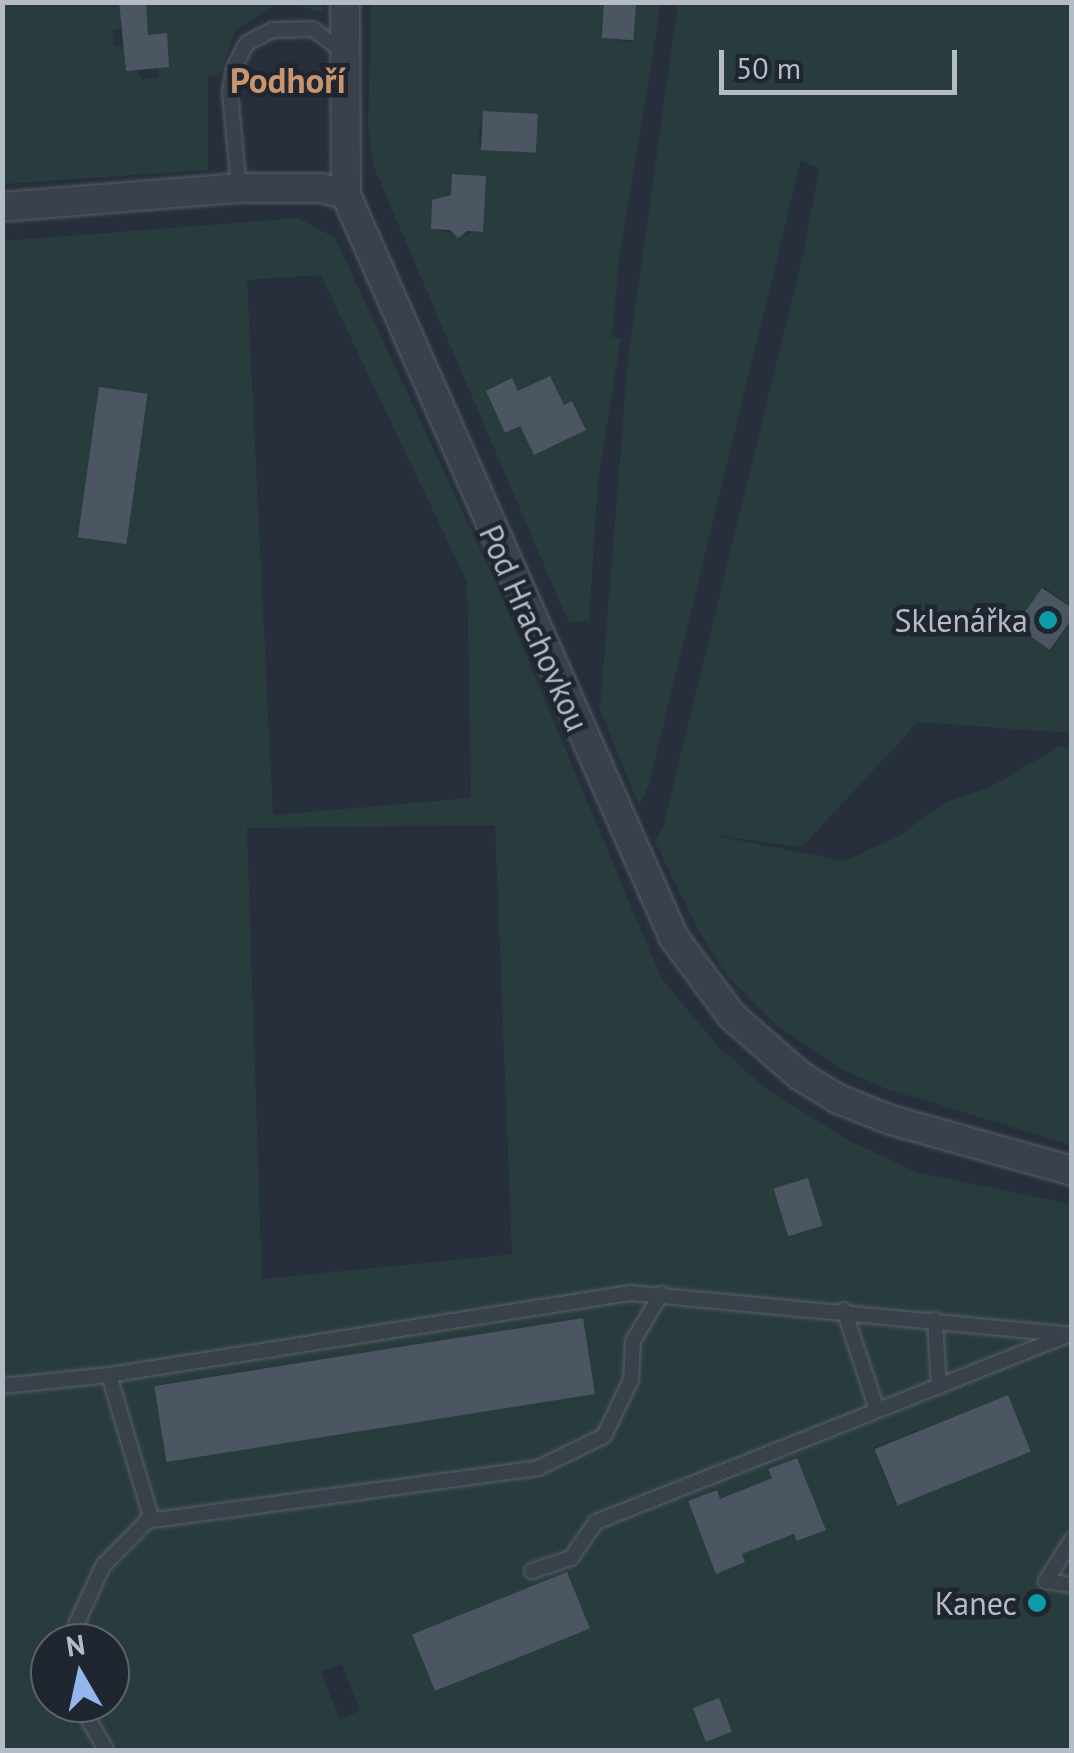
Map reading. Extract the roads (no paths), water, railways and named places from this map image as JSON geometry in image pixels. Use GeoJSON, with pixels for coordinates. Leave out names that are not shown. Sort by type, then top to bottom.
{"type":"FeatureCollection","features":[{"type":"Feature","properties":{"kind":"street"},"geometry":{"type":"LineString","coordinates":[[2,207],[239,188],[322,188],[346,195],[345,2]]}},
{"type":"Feature","properties":{"kind":"street","name":"Pod Hrachovkou"},"geometry":{"type":"LineString","coordinates":[[346,195],[634,854],[674,938],[699,976],[764,1046],[798,1075],[838,1099],[891,1120],[1072,1171]]}},
{"type":"Feature","properties":{"kind":"lane"},"geometry":{"type":"LineString","coordinates":[[239,188],[230,92],[234,68],[247,43],[273,30],[313,30],[344,52]]}},
{"type":"Feature","properties":{"kind":"lane"},"geometry":{"type":"LineString","coordinates":[[147,1521],[538,1468],[604,1436],[631,1380],[633,1341],[660,1294]]}},
{"type":"Feature","properties":{"kind":"lane"},"geometry":{"type":"LineString","coordinates":[[2,1386],[109,1374],[598,1295],[660,1294],[1070,1335]]}},
{"type":"Feature","properties":{"kind":"lane"},"geometry":{"type":"LineString","coordinates":[[844,1310],[877,1410]]}},
{"type":"Feature","properties":{"kind":"lane"},"geometry":{"type":"LineString","coordinates":[[935,1320],[939,1386]]}},
{"type":"Feature","properties":{"kind":"lane"},"geometry":{"type":"LineString","coordinates":[[532,1572],[571,1558],[596,1522],[1070,1335]]}},
{"type":"Feature","properties":{"kind":"lane"},"geometry":{"type":"LineString","coordinates":[[77,1623],[103,1566],[151,1517],[109,1374]]}},
{"type":"Feature","properties":{"kind":"lane"},"geometry":{"type":"LineString","coordinates":[[1072,1540],[1046,1581],[1072,1585]]}},
{"type":"Feature","properties":{"kind":"lane"},"geometry":{"type":"LineString","coordinates":[[90,1723],[106,1750]]}},
{"type":"Feature","properties":{"kind":"place","name":"Sklenářka"},"geometry":{"type":"Point","coordinates":[1048,620]}},
{"type":"Feature","properties":{"kind":"place","name":"Kanec"},"geometry":{"type":"Point","coordinates":[1037,1603]}},
{"type":"Feature","properties":{"kind":"district","name":"Podhoří"},"geometry":{"type":"Point","coordinates":[288,80]}}]}
